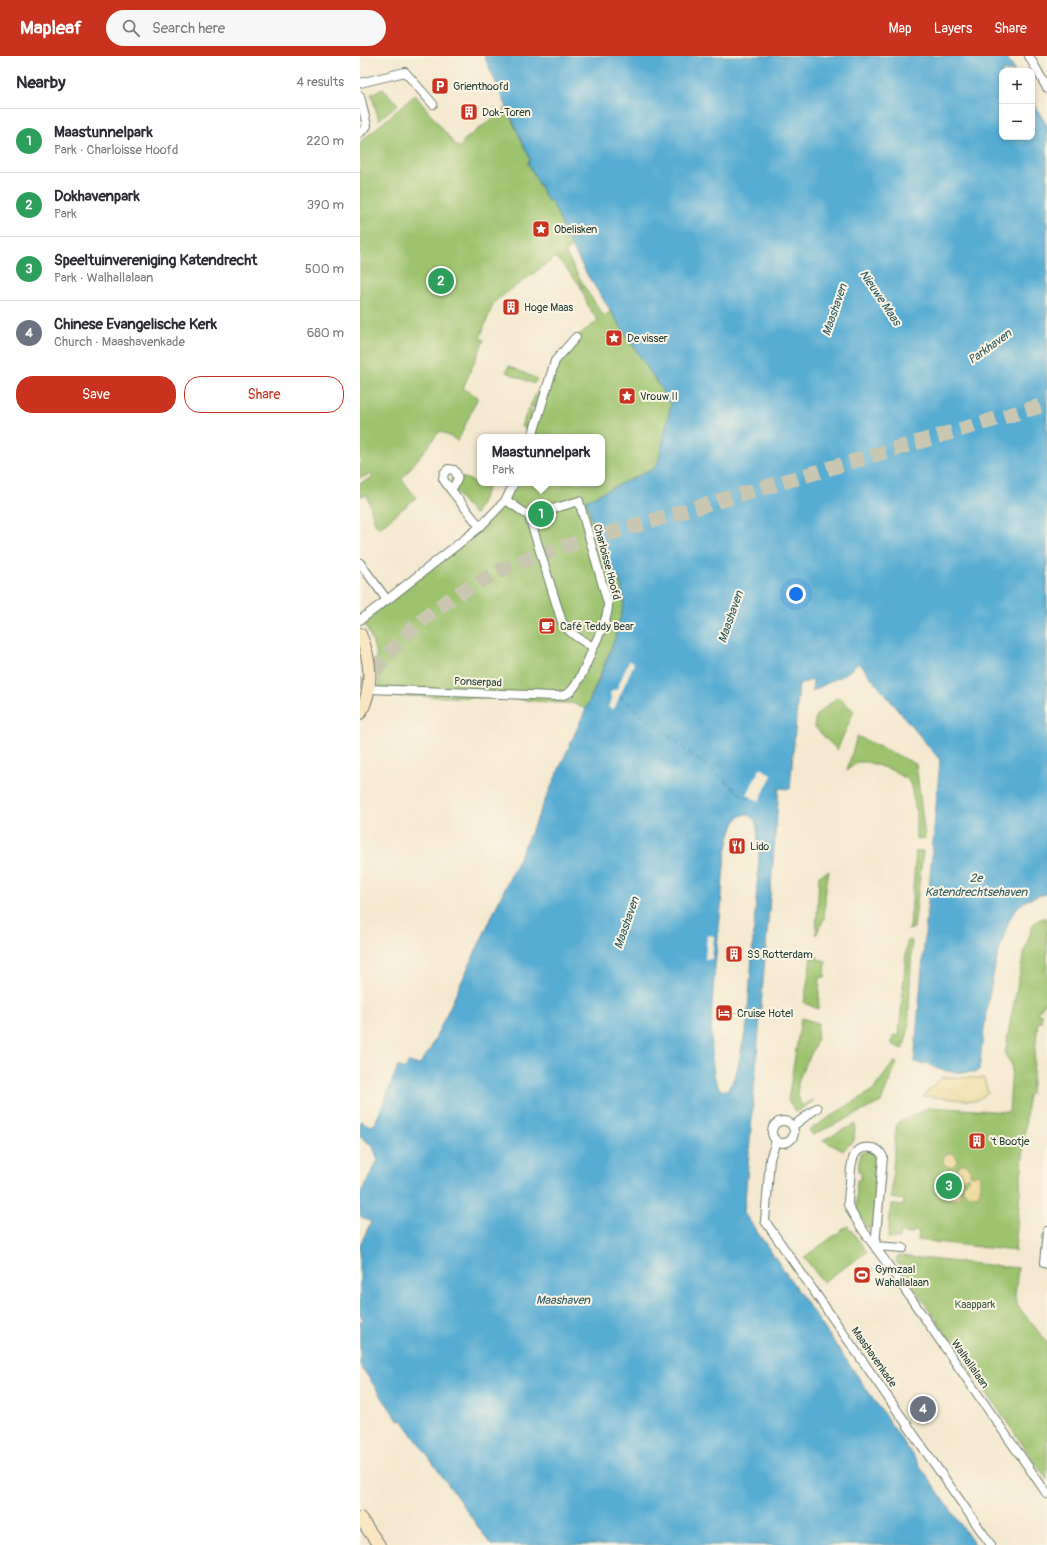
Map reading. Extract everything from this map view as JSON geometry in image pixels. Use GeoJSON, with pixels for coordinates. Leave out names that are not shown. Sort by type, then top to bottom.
{"type":"FeatureCollection","features":[{"type":"Feature","properties":{"kind":"main road"},"geometry":{"type":"LineString","coordinates":[[360,634],[367,658],[369,675],[365,704],[360,713]]}},
{"type":"Feature","properties":{"kind":"main road"},"geometry":{"type":"LineString","coordinates":[[360,1518],[379,1545]]}},
{"type":"Feature","properties":{"kind":"main road"},"geometry":{"type":"LineString","coordinates":[[360,1530],[371,1545]]}},
{"type":"Feature","properties":{"kind":"street"},"geometry":{"type":"LineString","coordinates":[[1029,56],[1047,88]]}},
{"type":"Feature","properties":{"kind":"street"},"geometry":{"type":"LineString","coordinates":[[360,83],[405,72],[433,104]]}},
{"type":"Feature","properties":{"kind":"street"},"geometry":{"type":"LineString","coordinates":[[360,96],[367,126],[360,133]]}},
{"type":"Feature","properties":{"kind":"street"},"geometry":{"type":"LineString","coordinates":[[533,434],[555,361],[576,337]]}},
{"type":"Feature","properties":{"kind":"street"},"geometry":{"type":"LineString","coordinates":[[360,620],[480,527],[506,500],[513,486]]}},
{"type":"Feature","properties":{"kind":"street"},"geometry":{"type":"LineString","coordinates":[[451,490],[480,527]]}},
{"type":"Feature","properties":{"kind":"street"},"geometry":{"type":"LineString","coordinates":[[506,500],[529,516],[562,622],[566,629],[593,647]]}},
{"type":"Feature","properties":{"kind":"street","name":"Charloisse Hoofd"},"geometry":{"type":"LineString","coordinates":[[529,516],[579,501],[608,604],[604,626],[593,647]]}},
{"type":"Feature","properties":{"kind":"street"},"geometry":{"type":"LineString","coordinates":[[360,563],[387,600]]}},
{"type":"Feature","properties":{"kind":"street","name":"Ponserpad"},"geometry":{"type":"LineString","coordinates":[[368,689],[556,696],[564,695],[572,691],[583,681],[593,647]]}},
{"type":"Feature","properties":{"kind":"street"},"geometry":{"type":"LineString","coordinates":[[793,1126],[818,1108]]}},
{"type":"Feature","properties":{"kind":"street"},"geometry":{"type":"LineString","coordinates":[[779,1121],[787,1121],[793,1126],[794,1133],[791,1140],[784,1143],[776,1141],[772,1132],[776,1123],[779,1121]]}},
{"type":"Feature","properties":{"kind":"street","name":"Maashavenkade"},"geometry":{"type":"LineString","coordinates":[[776,1141],[770,1159],[766,1221],[991,1545]]}},
{"type":"Feature","properties":{"kind":"street","name":"Walhallalaan"},"geometry":{"type":"LineString","coordinates":[[874,1246],[882,1157],[879,1151],[874,1148],[867,1148],[858,1151],[852,1159],[848,1203],[851,1211],[874,1246],[1047,1494]]}},
{"type":"Feature","properties":{"kind":"street"},"geometry":{"type":"LineString","coordinates":[[1046,1264],[1047,1231]]}},
{"type":"Feature","properties":{"kind":"street"},"geometry":{"type":"LineString","coordinates":[[874,1246],[903,1248]]}},
{"type":"Feature","properties":{"kind":"green space"},"geometry":{"type":"Polygon","coordinates":[[[383,89],[398,104],[379,120],[371,94],[383,89]]]}},
{"type":"Feature","properties":{"kind":"green space"},"geometry":{"type":"Polygon","coordinates":[[[415,95],[458,148],[463,144],[463,141],[506,108],[530,159],[528,163],[548,201],[551,200],[572,247],[565,252],[587,291],[604,316],[611,311],[671,404],[658,463],[653,469],[586,500],[614,573],[619,577],[624,604],[614,641],[586,709],[572,703],[506,698],[397,696],[379,689],[375,652],[370,635],[362,618],[480,527],[512,486],[605,486],[605,434],[533,434],[551,373],[576,337],[598,321],[588,306],[580,285],[556,257],[494,302],[480,338],[484,340],[463,388],[478,397],[458,441],[440,431],[402,479],[416,498],[379,528],[375,523],[367,495],[360,496],[360,483],[373,477],[371,474],[360,478],[360,142],[415,95]]]}},
{"type":"Feature","properties":{"kind":"green space"},"geometry":{"type":"Polygon","coordinates":[[[509,366],[537,379],[534,384],[506,372],[509,366]]]}},
{"type":"Feature","properties":{"kind":"green space"},"geometry":{"type":"Polygon","coordinates":[[[539,388],[542,390],[535,409],[530,406],[539,388]]]}},
{"type":"Feature","properties":{"kind":"green space"},"geometry":{"type":"Polygon","coordinates":[[[529,408],[533,411],[527,429],[521,426],[529,408]]]}},
{"type":"Feature","properties":{"kind":"green space"},"geometry":{"type":"Polygon","coordinates":[[[461,477],[477,482],[477,486],[488,486],[475,515],[455,492],[455,487],[461,477]]]}},
{"type":"Feature","properties":{"kind":"green space"},"geometry":{"type":"Polygon","coordinates":[[[838,697],[854,711],[837,750],[814,726],[816,715],[838,697]]]}},
{"type":"Feature","properties":{"kind":"green space"},"geometry":{"type":"Polygon","coordinates":[[[857,736],[916,764],[925,838],[916,840],[916,811],[911,786],[908,780],[894,771],[867,762],[858,762],[847,770],[857,736]]]}},
{"type":"Feature","properties":{"kind":"green space"},"geometry":{"type":"Polygon","coordinates":[[[916,851],[923,851],[914,928],[908,930],[910,927],[916,851]]]}},
{"type":"Feature","properties":{"kind":"green space"},"geometry":{"type":"Polygon","coordinates":[[[829,871],[826,887],[824,919],[816,935],[819,876],[829,871]]]}},
{"type":"Feature","properties":{"kind":"green space"},"geometry":{"type":"Polygon","coordinates":[[[1042,918],[1047,918],[1047,1000],[1036,1015],[1042,1014],[1041,1022],[1038,1022],[1031,1094],[1028,1095],[1015,1251],[918,1240],[919,1232],[913,1231],[912,1234],[900,1233],[899,1239],[888,1238],[891,1204],[903,1206],[904,1200],[891,1198],[896,1124],[929,1107],[1009,1112],[1012,1065],[1005,1055],[1010,1022],[1024,953],[1033,924],[1042,918]]]}},
{"type":"Feature","properties":{"kind":"green space"},"geometry":{"type":"Polygon","coordinates":[[[907,941],[912,941],[908,1032],[903,1049],[892,1044],[893,1035],[899,1036],[907,941]]]}},
{"type":"Feature","properties":{"kind":"green space"},"geometry":{"type":"Polygon","coordinates":[[[817,956],[818,959],[826,961],[825,977],[820,978],[818,1009],[804,1003],[811,957],[817,956]]]}},
{"type":"Feature","properties":{"kind":"green space"},"geometry":{"type":"Polygon","coordinates":[[[801,1018],[818,1023],[816,1042],[799,1080],[798,1088],[802,1106],[812,1100],[813,1101],[796,1112],[788,1100],[801,1018]]]}},
{"type":"Feature","properties":{"kind":"green space"},"geometry":{"type":"Polygon","coordinates":[[[894,1062],[897,1063],[881,1102],[813,1135],[809,1130],[872,1091],[894,1062]]]}},
{"type":"Feature","properties":{"kind":"green space"},"geometry":{"type":"Polygon","coordinates":[[[855,1124],[854,1141],[843,1151],[823,1140],[855,1124]]]}},
{"type":"Feature","properties":{"kind":"green space"},"geometry":{"type":"Polygon","coordinates":[[[869,1151],[875,1153],[879,1161],[873,1227],[871,1229],[868,1228],[856,1209],[857,1180],[861,1180],[861,1172],[858,1171],[860,1153],[869,1151]]]}},
{"type":"Feature","properties":{"kind":"green space"},"geometry":{"type":"Polygon","coordinates":[[[848,1226],[867,1252],[823,1282],[804,1257],[848,1226]]]}},
{"type":"Feature","properties":{"kind":"green space","name":"Kaappark"},"geometry":{"type":"Polygon","coordinates":[[[900,1256],[1018,1268],[1015,1297],[1016,1304],[1047,1342],[1047,1480],[897,1263],[896,1258],[900,1256]]]}},
{"type":"Feature","properties":{"kind":"sand"},"geometry":{"type":"Polygon","coordinates":[[[942,1077],[984,1078],[988,1093],[975,1101],[923,1096],[942,1077]]]}},
{"type":"Feature","properties":{"kind":"sand"},"geometry":{"type":"Polygon","coordinates":[[[950,1153],[955,1155],[957,1160],[955,1165],[950,1167],[945,1165],[943,1160],[945,1155],[950,1153]]]}},
{"type":"Feature","properties":{"kind":"sand"},"geometry":{"type":"Polygon","coordinates":[[[961,1164],[965,1164],[970,1167],[970,1175],[973,1176],[977,1174],[980,1176],[980,1192],[977,1196],[969,1195],[963,1191],[963,1186],[970,1179],[968,1177],[962,1179],[958,1174],[957,1169],[961,1164]]]}},
{"type":"Feature","properties":{"kind":"sand"},"geometry":{"type":"Polygon","coordinates":[[[954,1186],[959,1188],[961,1193],[959,1198],[954,1200],[949,1198],[947,1193],[949,1188],[954,1186]]]}},
{"type":"Feature","properties":{"kind":"water"},"geometry":{"type":"Polygon","coordinates":[[[484,56],[1006,56],[1013,68],[999,68],[999,140],[1035,140],[1035,106],[1047,126],[1047,894],[1031,898],[1020,905],[1012,915],[1008,924],[997,957],[990,989],[979,1071],[950,1072],[933,1067],[928,1063],[922,1064],[914,1062],[940,760],[859,663],[845,674],[812,691],[813,680],[799,684],[790,789],[779,788],[744,1213],[975,1545],[491,1545],[403,1421],[397,1419],[360,1365],[360,1322],[363,1319],[360,1314],[360,1245],[371,1222],[360,1216],[360,1194],[378,1160],[373,1146],[360,1137],[360,1121],[371,1126],[375,1124],[398,1066],[405,1069],[409,1062],[419,1065],[430,1050],[535,823],[598,682],[614,641],[624,604],[624,598],[619,577],[606,569],[586,500],[653,469],[658,463],[671,404],[588,276],[572,247],[551,200],[548,202],[528,163],[530,159],[484,56]],[[747,814],[740,816],[734,824],[727,847],[724,867],[713,987],[711,1027],[714,1074],[717,1084],[723,1091],[728,1089],[732,1083],[737,1070],[747,1024],[759,859],[757,827],[755,820],[747,814]]]}},
{"type":"Feature","properties":{"kind":"pier"},"geometry":{"type":"Polygon","coordinates":[[[629,661],[634,663],[615,707],[612,709],[608,707],[612,699],[610,694],[612,691],[617,689],[629,661]]]}},
{"type":"Feature","properties":{"kind":"pier"},"geometry":{"type":"Polygon","coordinates":[[[760,768],[772,775],[759,801],[747,795],[760,768]]]}},
{"type":"Feature","properties":{"kind":"pier"},"geometry":{"type":"Polygon","coordinates":[[[707,935],[714,936],[712,959],[705,959],[707,935]]]}},
{"type":"Feature","properties":{"kind":"ferry route"},"geometry":{"type":"LineString","coordinates":[[619,696],[744,797],[751,797]]}},
{"type":"Feature","properties":{"kind":"tunnel"},"geometry":{"type":"LineString","coordinates":[[360,690],[379,664],[401,640],[448,600],[475,584],[532,557],[1047,404]]}},
{"type":"Feature","properties":{"kind":"place","name":"Grienthoofd"},"geometry":{"type":"Point","coordinates":[440,86]}},
{"type":"Feature","properties":{"kind":"place","name":"Dok-Toren"},"geometry":{"type":"Point","coordinates":[469,112]}},
{"type":"Feature","properties":{"kind":"place","name":"Obelisken"},"geometry":{"type":"Point","coordinates":[541,229]}},
{"type":"Feature","properties":{"kind":"place","name":"Dokhavenpark"},"geometry":{"type":"Point","coordinates":[441,281]}},
{"type":"Feature","properties":{"kind":"place","name":"Hoge Maas"},"geometry":{"type":"Point","coordinates":[511,307]}},
{"type":"Feature","properties":{"kind":"place","name":"De visser"},"geometry":{"type":"Point","coordinates":[614,338]}},
{"type":"Feature","properties":{"kind":"place","name":"Vrouw II"},"geometry":{"type":"Point","coordinates":[627,396]}},
{"type":"Feature","properties":{"kind":"place","name":"Maastunnelpark"},"geometry":{"type":"Point","coordinates":[541,514]}},
{"type":"Feature","properties":{"kind":"place","name":"Café Teddy Bear"},"geometry":{"type":"Point","coordinates":[547,626]}},
{"type":"Feature","properties":{"kind":"place","name":"Lido"},"geometry":{"type":"Point","coordinates":[737,846]}},
{"type":"Feature","properties":{"kind":"place","name":"SS Rotterdam"},"geometry":{"type":"Point","coordinates":[734,954]}},
{"type":"Feature","properties":{"kind":"place","name":"Cruise Hotel"},"geometry":{"type":"Point","coordinates":[724,1013]}},
{"type":"Feature","properties":{"kind":"place","name":"'t Bootje"},"geometry":{"type":"Point","coordinates":[977,1141]}},
{"type":"Feature","properties":{"kind":"place","name":"Speeltuinvereniging Katendrecht"},"geometry":{"type":"Point","coordinates":[949,1186]}},
{"type":"Feature","properties":{"kind":"place","name":"Gymzaal Wahallalaan"},"geometry":{"type":"Point","coordinates":[862,1275]}},
{"type":"Feature","properties":{"kind":"place","name":"Chinese Evangelische Kerk"},"geometry":{"type":"Point","coordinates":[923,1409]}},
{"type":"Feature","properties":{"kind":"water label","name":"Nieuwe Maas"},"geometry":{"type":"Point","coordinates":[880,298]}},
{"type":"Feature","properties":{"kind":"water label","name":"Maashaven"},"geometry":{"type":"Point","coordinates":[835,310]}},
{"type":"Feature","properties":{"kind":"water label","name":"Parkhaven"},"geometry":{"type":"Point","coordinates":[990,347]}},
{"type":"Feature","properties":{"kind":"water label","name":"Maashaven"},"geometry":{"type":"Point","coordinates":[731,617]}},
{"type":"Feature","properties":{"kind":"water label","name":"2e Katendrechtsehaven"},"geometry":{"type":"Point","coordinates":[976,885]}},
{"type":"Feature","properties":{"kind":"water label","name":"Maashaven"},"geometry":{"type":"Point","coordinates":[627,923]}},
{"type":"Feature","properties":{"kind":"water label","name":"Maashaven"},"geometry":{"type":"Point","coordinates":[563,1300]}}]}
